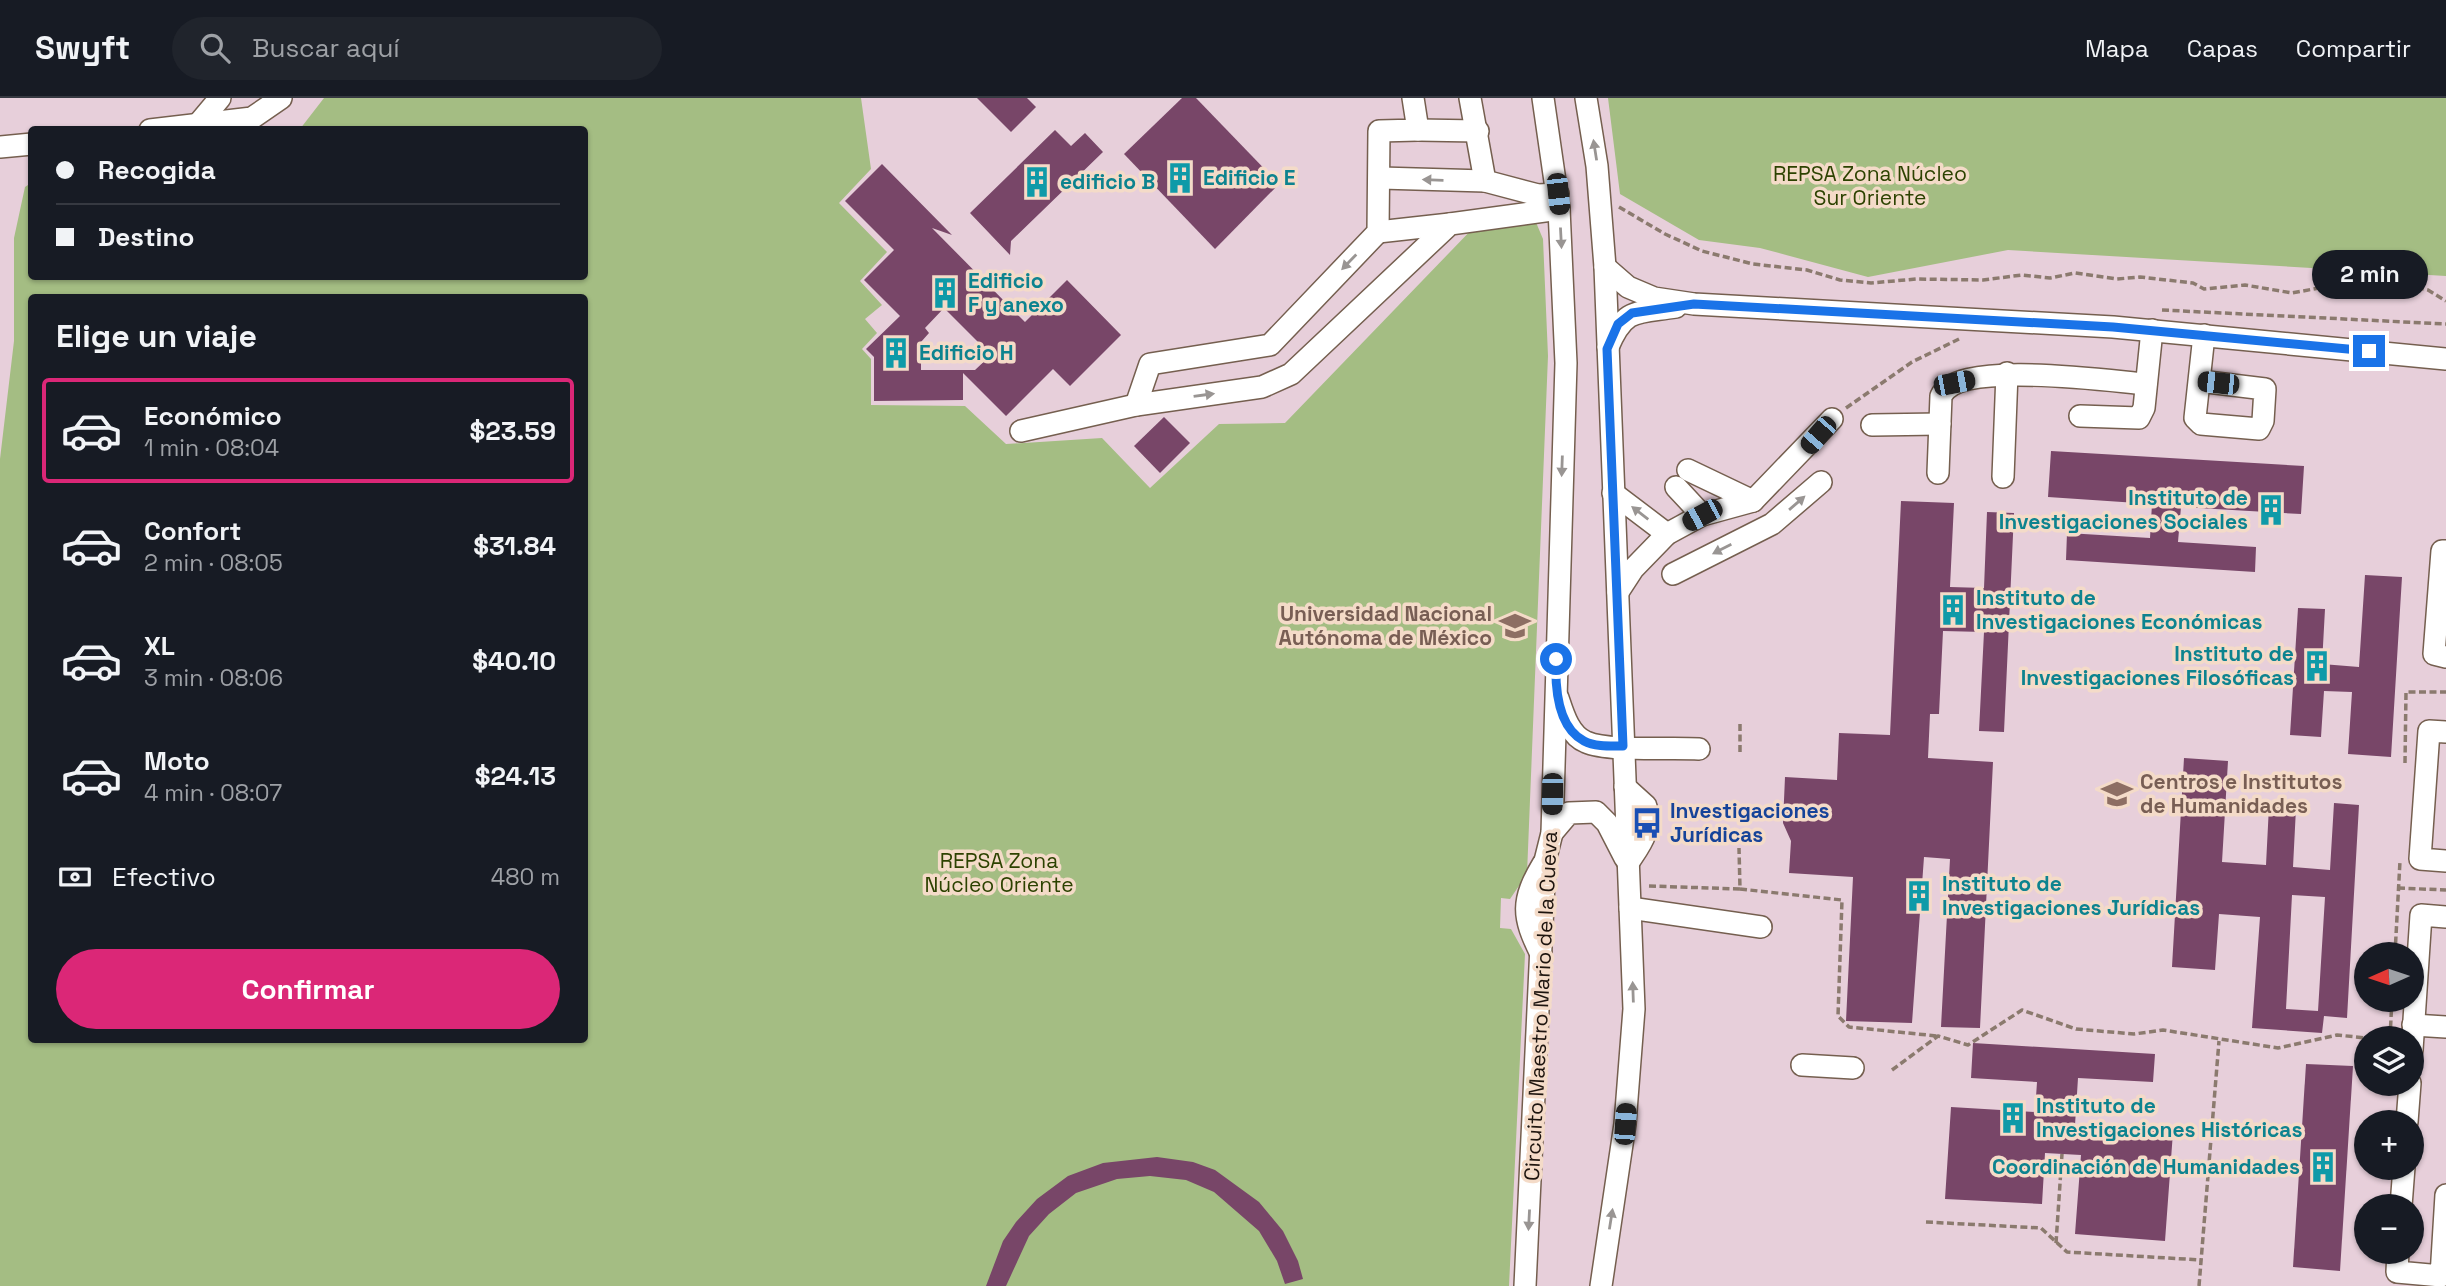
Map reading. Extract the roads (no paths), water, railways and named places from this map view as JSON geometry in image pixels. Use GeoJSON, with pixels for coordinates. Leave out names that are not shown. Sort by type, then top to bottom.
{"type":"FeatureCollection","features":[{"type":"Feature","properties":{"kind":"street"},"geometry":{"type":"LineString","coordinates":[[199,123],[220,98]]}},
{"type":"Feature","properties":{"kind":"street"},"geometry":{"type":"LineString","coordinates":[[178,126],[252,118],[281,98]]}},
{"type":"Feature","properties":{"kind":"street"},"geometry":{"type":"LineString","coordinates":[[1413,98],[1418,131]]}},
{"type":"Feature","properties":{"kind":"street"},"geometry":{"type":"LineString","coordinates":[[1469,98],[1478,131],[1485,181]]}},
{"type":"Feature","properties":{"kind":"street","name":"Circuito Maestro Mario de la Cueva"},"geometry":{"type":"LineString","coordinates":[[1525,1286],[1545,861],[1552,833],[1566,363],[1558,201],[1543,98]]}},
{"type":"Feature","properties":{"kind":"street"},"geometry":{"type":"LineString","coordinates":[[1586,98],[1600,194],[1605,267],[1634,1009],[1625,1124],[1601,1286]]}},
{"type":"Feature","properties":{"kind":"street"},"geometry":{"type":"LineString","coordinates":[[1378,232],[1381,178],[1379,131],[1478,131]]}},
{"type":"Feature","properties":{"kind":"street"},"geometry":{"type":"LineString","coordinates":[[1,150],[28,145]]}},
{"type":"Feature","properties":{"kind":"street"},"geometry":{"type":"LineString","coordinates":[[1381,178],[1485,181],[1558,201]]}},
{"type":"Feature","properties":{"kind":"street"},"geometry":{"type":"LineString","coordinates":[[1136,405],[1150,364],[1270,345],[1378,232],[1450,224],[1558,201]]}},
{"type":"Feature","properties":{"kind":"street"},"geometry":{"type":"LineString","coordinates":[[1021,431],[1136,405],[1262,387],[1291,374],[1450,224]]}},
{"type":"Feature","properties":{"kind":"street"},"geometry":{"type":"LineString","coordinates":[[1605,267],[1628,287],[1654,298],[1694,304],[2152,330],[2446,359]]}},
{"type":"Feature","properties":{"kind":"street"},"geometry":{"type":"LineString","coordinates":[[1607,349],[1618,324],[1632,313],[1694,304]]}},
{"type":"Feature","properties":{"kind":"street"},"geometry":{"type":"LineString","coordinates":[[2080,416],[2139,418],[2144,408],[2152,330]]}},
{"type":"Feature","properties":{"kind":"street"},"geometry":{"type":"LineString","coordinates":[[2199,381],[2204,335]]}},
{"type":"Feature","properties":{"kind":"street"},"geometry":{"type":"LineString","coordinates":[[1270,345],[1291,374]]}},
{"type":"Feature","properties":{"kind":"street"},"geometry":{"type":"LineString","coordinates":[[1938,473],[1941,396],[1945,387],[2007,373],[2146,384]]}},
{"type":"Feature","properties":{"kind":"street"},"geometry":{"type":"LineString","coordinates":[[2003,477],[2007,373]]}},
{"type":"Feature","properties":{"kind":"street"},"geometry":{"type":"LineString","coordinates":[[1618,593],[1633,569],[1667,534],[1702,515],[1753,501],[1804,452],[1832,419]]}},
{"type":"Feature","properties":{"kind":"street"},"geometry":{"type":"LineString","coordinates":[[1872,425],[1940,424]]}},
{"type":"Feature","properties":{"kind":"street"},"geometry":{"type":"LineString","coordinates":[[1673,574],[1772,524],[1821,474],[1804,452]]}},
{"type":"Feature","properties":{"kind":"street"},"geometry":{"type":"LineString","coordinates":[[1702,515],[1682,478],[1753,501]]}},
{"type":"Feature","properties":{"kind":"street"},"geometry":{"type":"LineString","coordinates":[[1613,493],[1667,534]]}},
{"type":"Feature","properties":{"kind":"street"},"geometry":{"type":"LineString","coordinates":[[2446,551],[2442,551],[2434,654],[2446,657]]}},
{"type":"Feature","properties":{"kind":"street"},"geometry":{"type":"LineString","coordinates":[[1555,689],[1572,731],[1584,742],[1699,748]]}},
{"type":"Feature","properties":{"kind":"street"},"geometry":{"type":"LineString","coordinates":[[2446,732],[2429,731],[2420,859],[2446,861]]}},
{"type":"Feature","properties":{"kind":"street"},"geometry":{"type":"LineString","coordinates":[[1552,833],[1569,813],[1596,812],[1607,823],[1628,863]]}},
{"type":"Feature","properties":{"kind":"street"},"geometry":{"type":"LineString","coordinates":[[1630,908],[1761,927]]}},
{"type":"Feature","properties":{"kind":"street"},"geometry":{"type":"LineString","coordinates":[[2446,917],[2421,915],[2413,1025],[2446,1027]]}},
{"type":"Feature","properties":{"kind":"street"},"geometry":{"type":"LineString","coordinates":[[1802,1065],[1853,1068]]}},
{"type":"Feature","properties":{"kind":"street"},"geometry":{"type":"LineString","coordinates":[[2397,1264],[2397,1272],[2441,1276],[2446,1195]]}},
{"type":"Feature","properties":{"kind":"place","name":"Edificio E"},"geometry":{"type":"Point","coordinates":[1180,178]}},
{"type":"Feature","properties":{"kind":"place","name":"edificio B"},"geometry":{"type":"Point","coordinates":[1037,182]}},
{"type":"Feature","properties":{"kind":"place","name":"Edificio F y anexo"},"geometry":{"type":"Point","coordinates":[945,293]}},
{"type":"Feature","properties":{"kind":"place","name":"Edificio H"},"geometry":{"type":"Point","coordinates":[896,353]}},
{"type":"Feature","properties":{"kind":"place","name":"Instituto de Investigaciones Sociales"},"geometry":{"type":"Point","coordinates":[2271,510]}},
{"type":"Feature","properties":{"kind":"place","name":"Instituto de Investigaciones Económicas"},"geometry":{"type":"Point","coordinates":[1953,610]}},
{"type":"Feature","properties":{"kind":"place","name":"Universidad Nacional Autónoma de México"},"geometry":{"type":"Point","coordinates":[1515,626]}},
{"type":"Feature","properties":{"kind":"place","name":"Instituto de Investigaciones Filosóficas"},"geometry":{"type":"Point","coordinates":[2317,666]}},
{"type":"Feature","properties":{"kind":"place","name":"Centros e Institutos de Humanidades"},"geometry":{"type":"Point","coordinates":[2117,794]}},
{"type":"Feature","properties":{"kind":"place","name":"Investigaciones Jurídicas"},"geometry":{"type":"Point","coordinates":[1647,823]}},
{"type":"Feature","properties":{"kind":"place","name":"Instituto de Investigaciones Jurídicas"},"geometry":{"type":"Point","coordinates":[1919,896]}},
{"type":"Feature","properties":{"kind":"place","name":"Instituto de Investigaciones Históricas"},"geometry":{"type":"Point","coordinates":[2013,1118]}},
{"type":"Feature","properties":{"kind":"place","name":"Coordinación de Humanidades"},"geometry":{"type":"Point","coordinates":[2323,1167]}},
{"type":"Feature","properties":{"kind":"park label","name":"REPSA Zona Núcleo Sur Oriente"},"geometry":{"type":"Point","coordinates":[1870,186]}},
{"type":"Feature","properties":{"kind":"park label","name":"REPSA Zona Núcleo Oriente"},"geometry":{"type":"Point","coordinates":[999,873]}}]}
